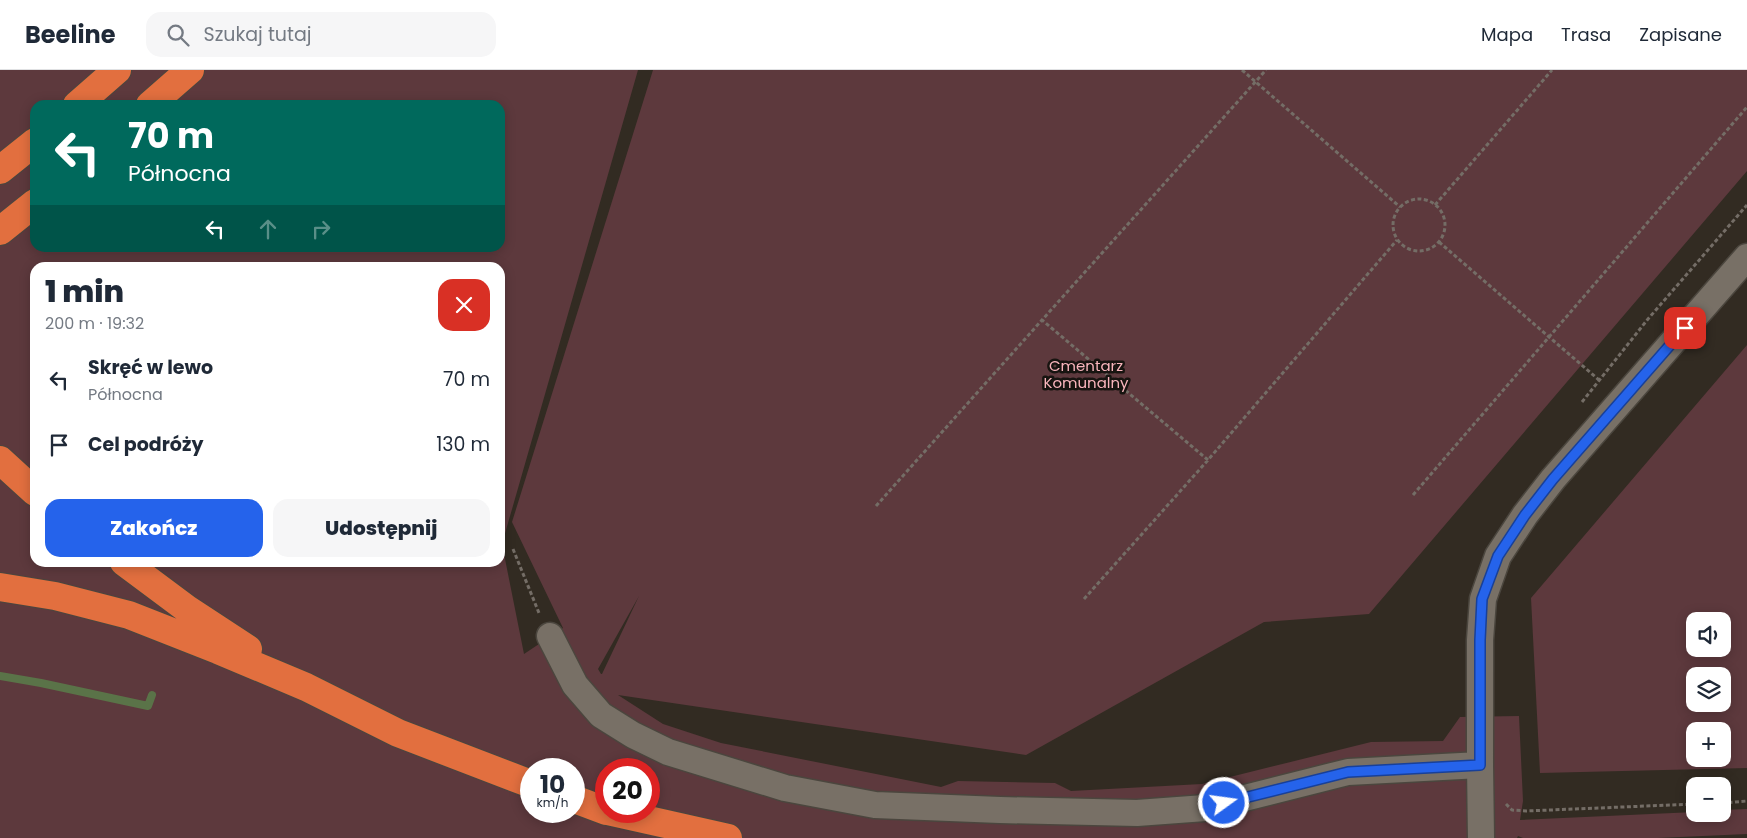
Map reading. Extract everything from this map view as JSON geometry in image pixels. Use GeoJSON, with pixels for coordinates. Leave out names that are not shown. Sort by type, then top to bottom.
{"type":"FeatureCollection","features":[{"type":"Feature","properties":{"kind":"highway"},"geometry":{"type":"LineString","coordinates":[[83,100],[117,70]]}},
{"type":"Feature","properties":{"kind":"highway"},"geometry":{"type":"LineString","coordinates":[[156,100],[190,70]]}},
{"type":"Feature","properties":{"kind":"highway"},"geometry":{"type":"LineString","coordinates":[[0,170],[30,146]]}},
{"type":"Feature","properties":{"kind":"highway"},"geometry":{"type":"LineString","coordinates":[[0,231],[30,207]]}},
{"type":"Feature","properties":{"kind":"highway"},"geometry":{"type":"LineString","coordinates":[[0,460],[30,487]]}},
{"type":"Feature","properties":{"kind":"highway"},"geometry":{"type":"LineString","coordinates":[[131,567],[187,609],[306,687]]}},
{"type":"Feature","properties":{"kind":"highway"},"geometry":{"type":"LineString","coordinates":[[0,586],[55,596],[129,615],[306,687],[398,733],[520,780]]}},
{"type":"Feature","properties":{"kind":"highway"},"geometry":{"type":"LineString","coordinates":[[660,823],[728,838]]}},
{"type":"Feature","properties":{"kind":"street"},"geometry":{"type":"LineString","coordinates":[[1482,838],[1480,640],[1482,599],[1498,556],[1525,515],[1553,479],[1747,257]]}},
{"type":"Feature","properties":{"kind":"street"},"geometry":{"type":"LineString","coordinates":[[550,636],[574,685],[601,715],[633,735],[668,752],[785,788],[874,805],[1137,813],[1205,808],[1348,772],[1480,765]]}},
{"type":"Feature","properties":{"kind":"path"},"geometry":{"type":"LineString","coordinates":[[1242,70],[1400,207]]}},
{"type":"Feature","properties":{"kind":"path"},"geometry":{"type":"LineString","coordinates":[[876,506],[1266,70]]}},
{"type":"Feature","properties":{"kind":"path"},"geometry":{"type":"LineString","coordinates":[[1435,205],[1552,70]]}},
{"type":"Feature","properties":{"kind":"path"},"geometry":{"type":"LineString","coordinates":[[1413,496],[1747,107]]}},
{"type":"Feature","properties":{"kind":"path"},"geometry":{"type":"LineString","coordinates":[[1421,199],[1435,205],[1440,210],[1445,222],[1439,242],[1433,247],[1418,251],[1403,246],[1394,232],[1393,223],[1395,214],[1400,207],[1406,202],[1421,199]]}},
{"type":"Feature","properties":{"kind":"path"},"geometry":{"type":"LineString","coordinates":[[1084,599],[1208,460],[1398,240]]}},
{"type":"Feature","properties":{"kind":"path"},"geometry":{"type":"LineString","coordinates":[[1439,242],[1581,364]]}},
{"type":"Feature","properties":{"kind":"path"},"geometry":{"type":"LineString","coordinates":[[1042,320],[1208,460]]}},
{"type":"Feature","properties":{"kind":"path"},"geometry":{"type":"LineString","coordinates":[[513,549],[531,597],[550,636]]}},
{"type":"Feature","properties":{"kind":"path"},"geometry":{"type":"LineString","coordinates":[[1731,802],[1747,802]]}},
{"type":"Feature","properties":{"kind":"path"},"geometry":{"type":"LineString","coordinates":[[1505,803],[1512,810],[1526,811],[1686,804]]}},
{"type":"Feature","properties":{"kind":"green space","name":"Cmentarz Komunalny"},"geometry":{"type":"Polygon","coordinates":[[[0,70],[638,70],[505,534],[505,262],[30,262],[30,567],[505,567],[505,559],[524,654],[563,628],[512,522],[653,70],[1747,70],[1747,171],[1369,614],[1264,622],[1026,755],[618,695],[663,724],[721,743],[941,787],[958,781],[1055,783],[1071,791],[1202,784],[1371,742],[1443,741],[1460,717],[1519,716],[1523,801],[1520,820],[1686,812],[1686,822],[1731,822],[1731,810],[1747,809],[1747,834],[1658,838],[1523,838],[1518,836],[1517,838],[0,838],[0,70]],[[639,596],[598,669],[602,674],[639,596]]]}},
{"type":"Feature","properties":{"kind":"green space"},"geometry":{"type":"Polygon","coordinates":[[[1747,345],[1747,768],[1540,773],[1531,598],[1747,345]]]}},
{"type":"Feature","properties":{"kind":"waterway"},"geometry":{"type":"LineString","coordinates":[[0,676],[148,706],[152,695]]}},
{"type":"Feature","properties":{"kind":"route"},"geometry":{"type":"LineString","coordinates":[[1224,803],[1348,772],[1480,765],[1480,640],[1482,599],[1498,556],[1525,515],[1553,479],[1685,328]]}}]}
